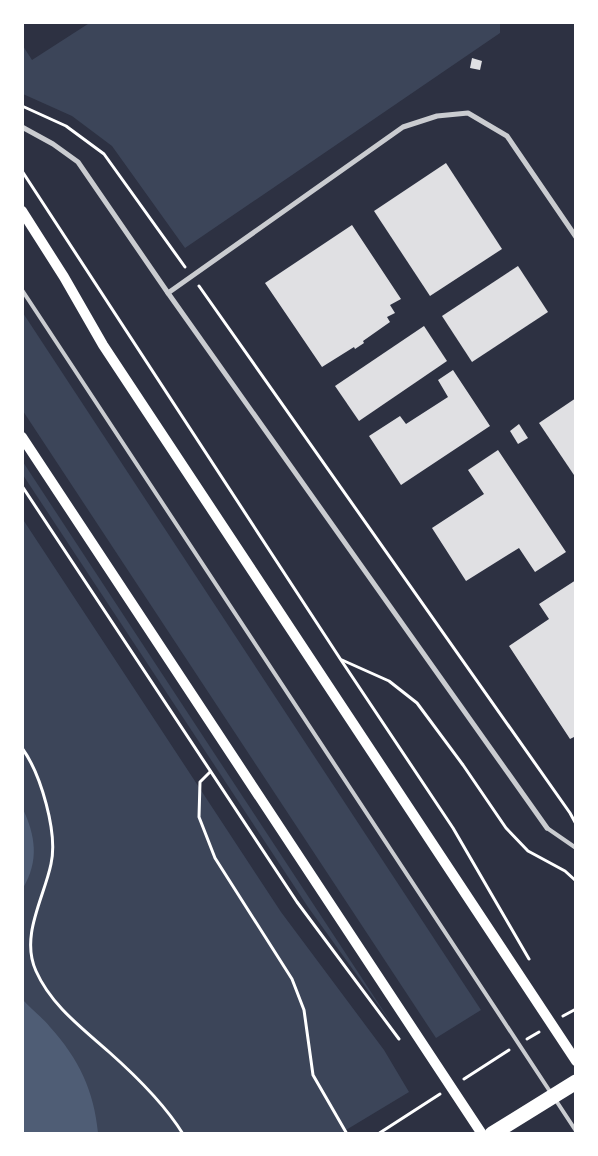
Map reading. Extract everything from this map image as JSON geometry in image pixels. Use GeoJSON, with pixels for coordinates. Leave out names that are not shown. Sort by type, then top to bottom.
{"type":"FeatureCollection","features":[{"type":"Feature","properties":{"kind":"highway"},"geometry":{"type":"LineString","coordinates":[[492,1134],[576,1082]]}},
{"type":"Feature","properties":{"kind":"main road"},"geometry":{"type":"LineString","coordinates":[[22,211],[64,277],[103,345],[576,1061]]}},
{"type":"Feature","properties":{"kind":"main road"},"geometry":{"type":"LineString","coordinates":[[22,437],[482,1134]]}},
{"type":"Feature","properties":{"kind":"street"},"geometry":{"type":"LineString","coordinates":[[168,293],[403,127],[437,116],[468,113],[507,136],[576,236]]}},
{"type":"Feature","properties":{"kind":"street"},"geometry":{"type":"LineString","coordinates":[[22,128],[54,144],[78,162],[168,293],[546,828]]}},
{"type":"Feature","properties":{"kind":"lane"},"geometry":{"type":"LineString","coordinates":[[22,290],[576,1130]]}},
{"type":"Feature","properties":{"kind":"lane"},"geometry":{"type":"LineString","coordinates":[[546,828],[576,848]]}},
{"type":"Feature","properties":{"kind":"path"},"geometry":{"type":"LineString","coordinates":[[22,106],[66,126],[104,154],[576,824]]}},
{"type":"Feature","properties":{"kind":"path"},"geometry":{"type":"LineString","coordinates":[[22,171],[453,828],[530,961]]}},
{"type":"Feature","properties":{"kind":"path"},"geometry":{"type":"LineString","coordinates":[[22,486],[296,902],[399,1039]]}},
{"type":"Feature","properties":{"kind":"path"},"geometry":{"type":"LineString","coordinates":[[341,660],[389,681],[417,703],[463,765],[506,828],[528,851],[565,871],[576,881]]}},
{"type":"Feature","properties":{"kind":"path"},"geometry":{"type":"LineString","coordinates":[[22,748],[37,775],[47,810],[52,840],[52,862],[30,936],[31,954],[35,970],[45,988],[60,1007],[81,1028],[110,1052],[163,1106],[183,1134]]}},
{"type":"Feature","properties":{"kind":"path"},"geometry":{"type":"LineString","coordinates":[[210,772],[200,782],[199,817],[202,826],[215,858],[292,979],[304,1010],[313,1075],[347,1134]]}},
{"type":"Feature","properties":{"kind":"path"},"geometry":{"type":"LineString","coordinates":[[559,1019],[576,1009]]}},
{"type":"Feature","properties":{"kind":"path"},"geometry":{"type":"LineString","coordinates":[[526,1040],[543,1030]]}},
{"type":"Feature","properties":{"kind":"path"},"geometry":{"type":"LineString","coordinates":[[460,1082],[510,1050]]}},
{"type":"Feature","properties":{"kind":"path"},"geometry":{"type":"LineString","coordinates":[[378,1134],[444,1092]]}},
{"type":"Feature","properties":{"kind":"shaded area"},"geometry":{"type":"Polygon","coordinates":[[[91,22],[500,22],[500,33],[185,248],[112,146],[72,116],[23,94],[23,46],[32,60],[91,22]]]}},
{"type":"Feature","properties":{"kind":"shaded area"},"geometry":{"type":"Polygon","coordinates":[[[23,313],[481,1010],[436,1038],[23,411],[23,313]]]}},
{"type":"Feature","properties":{"kind":"shaded area"},"geometry":{"type":"Polygon","coordinates":[[[22,462],[392,1024],[308,907],[23,475],[22,462]]]}},
{"type":"Feature","properties":{"kind":"shaded area"},"geometry":{"type":"Polygon","coordinates":[[[22,518],[281,912],[384,1050],[409,1092],[341,1133],[23,1133],[22,518]]]}},
{"type":"Feature","properties":{"kind":"shaded area"},"geometry":{"type":"Polygon","coordinates":[[[22,807],[33,838],[34,848],[32,868],[23,888],[22,807]]]}},
{"type":"Feature","properties":{"kind":"shaded area"},"geometry":{"type":"Polygon","coordinates":[[[23,1000],[44,1020],[77,1064],[89,1089],[98,1133],[23,1133],[23,1000]]]}},
{"type":"Feature","properties":{"kind":"building"},"geometry":{"type":"Polygon","coordinates":[[[472,58],[482,61],[480,70],[470,68],[472,58]]]}},
{"type":"Feature","properties":{"kind":"building"},"geometry":{"type":"Polygon","coordinates":[[[446,163],[502,249],[430,296],[374,211],[446,163]]]}},
{"type":"Feature","properties":{"kind":"building"},"geometry":{"type":"Polygon","coordinates":[[[352,225],[401,299],[390,305],[395,313],[387,317],[390,322],[355,349],[354,347],[322,367],[265,283],[352,225]]]}},
{"type":"Feature","properties":{"kind":"building"},"geometry":{"type":"Polygon","coordinates":[[[518,266],[548,312],[472,362],[442,316],[518,266]]]}},
{"type":"Feature","properties":{"kind":"building"},"geometry":{"type":"Polygon","coordinates":[[[424,326],[447,361],[359,421],[335,386],[424,326]]]}},
{"type":"Feature","properties":{"kind":"building"},"geometry":{"type":"Polygon","coordinates":[[[453,370],[490,426],[401,485],[369,436],[400,416],[406,424],[448,397],[438,380],[453,370]]]}},
{"type":"Feature","properties":{"kind":"building"},"geometry":{"type":"Polygon","coordinates":[[[576,398],[576,478],[539,423],[576,398]]]}},
{"type":"Feature","properties":{"kind":"building"},"geometry":{"type":"Polygon","coordinates":[[[519,424],[528,438],[518,444],[510,431],[519,424]]]}},
{"type":"Feature","properties":{"kind":"building"},"geometry":{"type":"Polygon","coordinates":[[[498,450],[566,552],[535,572],[519,548],[466,581],[432,528],[484,494],[468,470],[498,450]]]}},
{"type":"Feature","properties":{"kind":"building"},"geometry":{"type":"Polygon","coordinates":[[[576,580],[576,736],[570,739],[509,646],[549,619],[539,604],[576,580]]]}}]}
